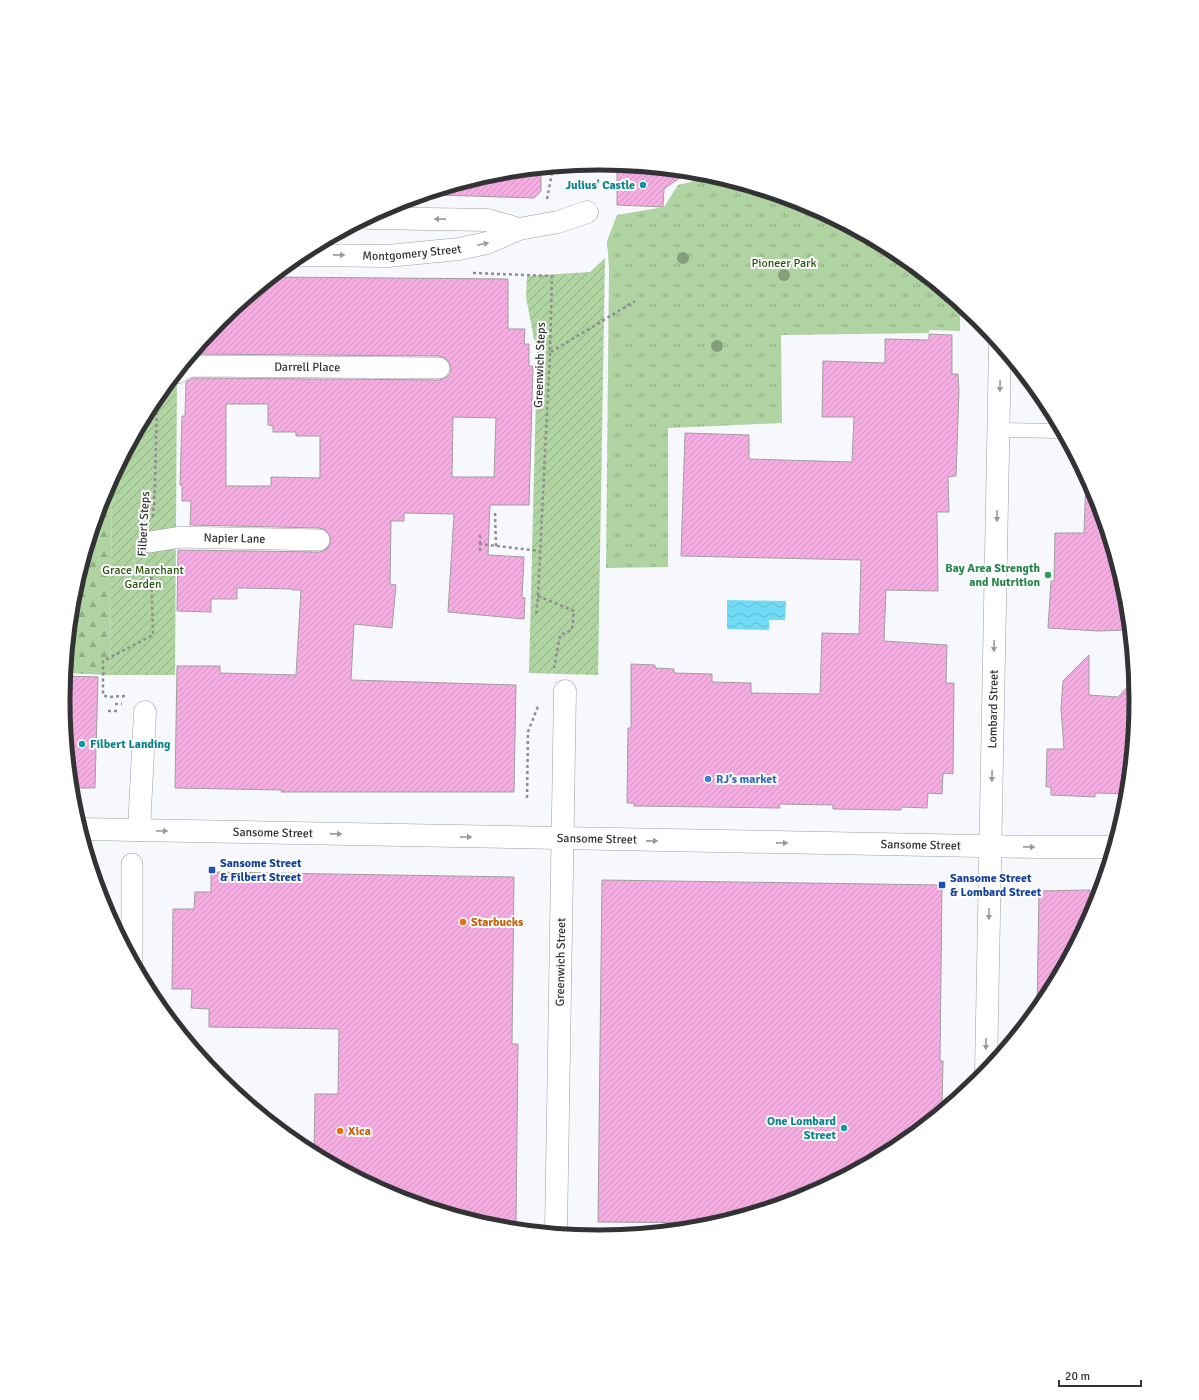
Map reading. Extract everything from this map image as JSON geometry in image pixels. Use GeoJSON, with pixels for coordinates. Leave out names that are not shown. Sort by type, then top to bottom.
{"type":"FeatureCollection","features":[{"type":"Feature","properties":{"kind":"street","name":"Montgomery Street"},"geometry":{"type":"LineString","coordinates":[[313,255],[388,256],[433,252],[487,244],[519,229],[558,222],[586,212]]}},
{"type":"Feature","properties":{"kind":"street","name":"Montgomery Street"},"geometry":{"type":"LineString","coordinates":[[381,218],[488,220],[519,229]]}},
{"type":"Feature","properties":{"kind":"street","name":"Lombard Street"},"geometry":{"type":"LineString","coordinates":[[986,1061],[1000,353]]}},
{"type":"Feature","properties":{"kind":"street","name":"Darrell Place"},"geometry":{"type":"LineString","coordinates":[[188,367],[439,368]]}},
{"type":"Feature","properties":{"kind":"street","name":"Napier Lane"},"geometry":{"type":"LineString","coordinates":[[150,542],[181,537],[318,540]]}},
{"type":"Feature","properties":{"kind":"street","name":"Greenwich Street"},"geometry":{"type":"LineString","coordinates":[[556,1227],[565,692]]}},
{"type":"Feature","properties":{"kind":"street"},"geometry":{"type":"LineString","coordinates":[[139,830],[144,712]]}},
{"type":"Feature","properties":{"kind":"street","name":"Sansome Street"},"geometry":{"type":"LineString","coordinates":[[86,829],[990,847],[1108,847]]}},
{"type":"Feature","properties":{"kind":"street"},"geometry":{"type":"LineString","coordinates":[[132,864],[132,948]]}},
{"type":"Feature","properties":{"kind":"lane"},"geometry":{"type":"LineString","coordinates":[[999,430],[1055,431]]}},
{"type":"Feature","properties":{"kind":"path","name":"Greenwich Steps"},"geometry":{"type":"LineString","coordinates":[[465,273],[552,276],[550,352],[536,616]]}},
{"type":"Feature","properties":{"kind":"path"},"geometry":{"type":"LineString","coordinates":[[550,352],[635,301]]}},
{"type":"Feature","properties":{"kind":"path","name":"Filbert Steps"},"geometry":{"type":"LineString","coordinates":[[125,696],[108,697],[103,695],[103,661],[153,635],[150,542],[155,486],[157,410]]}},
{"type":"Feature","properties":{"kind":"path"},"geometry":{"type":"LineString","coordinates":[[495,513],[496,547]]}},
{"type":"Feature","properties":{"kind":"path"},"geometry":{"type":"LineString","coordinates":[[480,536],[480,551]]}},
{"type":"Feature","properties":{"kind":"path"},"geometry":{"type":"LineString","coordinates":[[480,544],[540,552]]}},
{"type":"Feature","properties":{"kind":"path"},"geometry":{"type":"LineString","coordinates":[[538,596],[574,611],[572,630],[560,635],[554,672]]}},
{"type":"Feature","properties":{"kind":"path"},"geometry":{"type":"LineString","coordinates":[[526,798],[528,732],[539,705]]}},
{"type":"Feature","properties":{"kind":"green space","name":"Pioneer Park"},"geometry":{"type":"Polygon","coordinates":[[[698,180],[737,189],[770,199],[834,225],[864,241],[894,260],[949,302],[960,313],[960,331],[929,330],[929,333],[781,335],[782,423],[668,428],[668,567],[606,568],[609,269],[607,241],[617,215],[664,207],[678,185],[698,180]]]}},
{"type":"Feature","properties":{"kind":"green space"},"geometry":{"type":"Polygon","coordinates":[[[605,258],[598,675],[529,673],[537,355],[526,297],[527,276],[590,272],[605,258]]]}},
{"type":"Feature","properties":{"kind":"green space","name":"Grace Marchant Garden"},"geometry":{"type":"Polygon","coordinates":[[[177,381],[175,675],[110,675],[112,493],[141,435],[177,381]]]}},
{"type":"Feature","properties":{"kind":"green space"},"geometry":{"type":"Polygon","coordinates":[[[112,493],[110,675],[71,673],[80,597],[98,530],[112,493]]]}},
{"type":"Feature","properties":{"kind":"water"},"geometry":{"type":"Polygon","coordinates":[[[727,600],[786,601],[785,620],[769,620],[769,630],[727,629],[727,600]]]}},
{"type":"Feature","properties":{"kind":"building","name":"Julius' Castle"},"geometry":{"type":"Polygon","coordinates":[[[617,172],[681,177],[664,189],[663,207],[617,205],[617,172]]]}},
{"type":"Feature","properties":{"kind":"building"},"geometry":{"type":"Polygon","coordinates":[[[541,174],[541,191],[534,198],[442,195],[496,181],[541,174]]]}},
{"type":"Feature","properties":{"kind":"building"},"geometry":{"type":"Polygon","coordinates":[[[281,277],[508,279],[508,329],[525,329],[524,344],[529,344],[529,366],[533,366],[529,505],[490,505],[488,555],[524,557],[522,597],[525,598],[524,619],[448,612],[454,514],[404,513],[404,521],[391,521],[390,584],[396,585],[392,628],[354,624],[351,680],[516,685],[514,792],[281,792],[282,790],[175,788],[177,666],[220,666],[220,673],[296,675],[301,590],[237,588],[237,599],[211,599],[211,612],[177,611],[178,550],[319,552],[325,550],[331,541],[329,534],[325,530],[319,528],[190,525],[191,501],[182,501],[182,485],[180,485],[182,416],[185,416],[186,382],[193,378],[439,380],[450,374],[451,368],[449,362],[445,358],[439,356],[199,354],[250,302],[281,277]],[[226,404],[226,486],[271,486],[271,477],[320,478],[320,436],[296,436],[296,432],[273,432],[273,426],[268,425],[268,404],[226,404]],[[453,417],[452,477],[494,477],[496,418],[453,417]]]}},
{"type":"Feature","properties":{"kind":"building"},"geometry":{"type":"Polygon","coordinates":[[[929,334],[952,335],[952,374],[958,374],[959,390],[956,476],[948,477],[949,512],[937,512],[938,591],[886,590],[884,641],[947,645],[946,683],[954,683],[953,774],[943,773],[942,794],[928,793],[927,808],[901,807],[901,810],[833,809],[833,805],[779,804],[780,808],[634,806],[634,803],[627,803],[628,728],[631,728],[631,664],[655,665],[655,668],[674,669],[674,673],[712,674],[712,682],[751,683],[751,693],[820,694],[822,633],[859,634],[861,560],[681,556],[685,433],[749,435],[749,459],[852,462],[854,417],[822,417],[823,361],[885,363],[885,339],[927,340],[929,339],[929,334]]]}},
{"type":"Feature","properties":{"kind":"building"},"geometry":{"type":"Polygon","coordinates":[[[1086,490],[1101,530],[1111,563],[1119,597],[1124,630],[1098,631],[1048,628],[1051,581],[1054,581],[1055,533],[1084,533],[1086,490]]]}},
{"type":"Feature","properties":{"kind":"building"},"geometry":{"type":"Polygon","coordinates":[[[1089,655],[1089,695],[1118,697],[1129,686],[1128,735],[1120,794],[1095,793],[1095,797],[1051,795],[1051,787],[1046,787],[1047,749],[1064,749],[1061,709],[1063,681],[1089,655]]]}},
{"type":"Feature","properties":{"kind":"building","name":"Filbert Landing"},"geometry":{"type":"Polygon","coordinates":[[[71,676],[98,677],[95,788],[78,788],[71,735],[71,676]]]}},
{"type":"Feature","properties":{"kind":"building"},"geometry":{"type":"Polygon","coordinates":[[[211,872],[514,877],[512,1044],[518,1044],[516,1223],[462,1211],[397,1189],[365,1175],[314,1146],[315,1094],[338,1094],[339,1029],[209,1027],[209,1009],[191,1008],[192,989],[172,989],[173,909],[194,909],[195,892],[211,892],[211,872]]]}},
{"type":"Feature","properties":{"kind":"building"},"geometry":{"type":"Polygon","coordinates":[[[602,880],[942,885],[940,1061],[943,1061],[942,1104],[894,1140],[864,1159],[834,1175],[770,1201],[737,1211],[682,1223],[598,1222],[602,880]]]}},
{"type":"Feature","properties":{"kind":"building"},"geometry":{"type":"Polygon","coordinates":[[[1090,890],[1090,900],[1058,965],[1037,998],[1039,891],[1090,890]]]}},
{"type":"Feature","properties":{"kind":"place","name":"Julius' Castle"},"geometry":{"type":"Point","coordinates":[643,185]}},
{"type":"Feature","properties":{"kind":"place","name":"Bay Area Strength and Nutrition"},"geometry":{"type":"Point","coordinates":[1048,575]}},
{"type":"Feature","properties":{"kind":"place","name":"Filbert Landing"},"geometry":{"type":"Point","coordinates":[82,744]}},
{"type":"Feature","properties":{"kind":"place","name":"RJ’s market"},"geometry":{"type":"Point","coordinates":[708,779]}},
{"type":"Feature","properties":{"kind":"place","name":"Sansome Street & Filbert Street"},"geometry":{"type":"Point","coordinates":[212,870]}},
{"type":"Feature","properties":{"kind":"place","name":"Sansome Street & Lombard Street"},"geometry":{"type":"Point","coordinates":[942,885]}},
{"type":"Feature","properties":{"kind":"place","name":"Starbucks"},"geometry":{"type":"Point","coordinates":[463,922]}},
{"type":"Feature","properties":{"kind":"place","name":"One Lombard Street"},"geometry":{"type":"Point","coordinates":[844,1128]}},
{"type":"Feature","properties":{"kind":"place","name":"Xica"},"geometry":{"type":"Point","coordinates":[340,1131]}}]}
